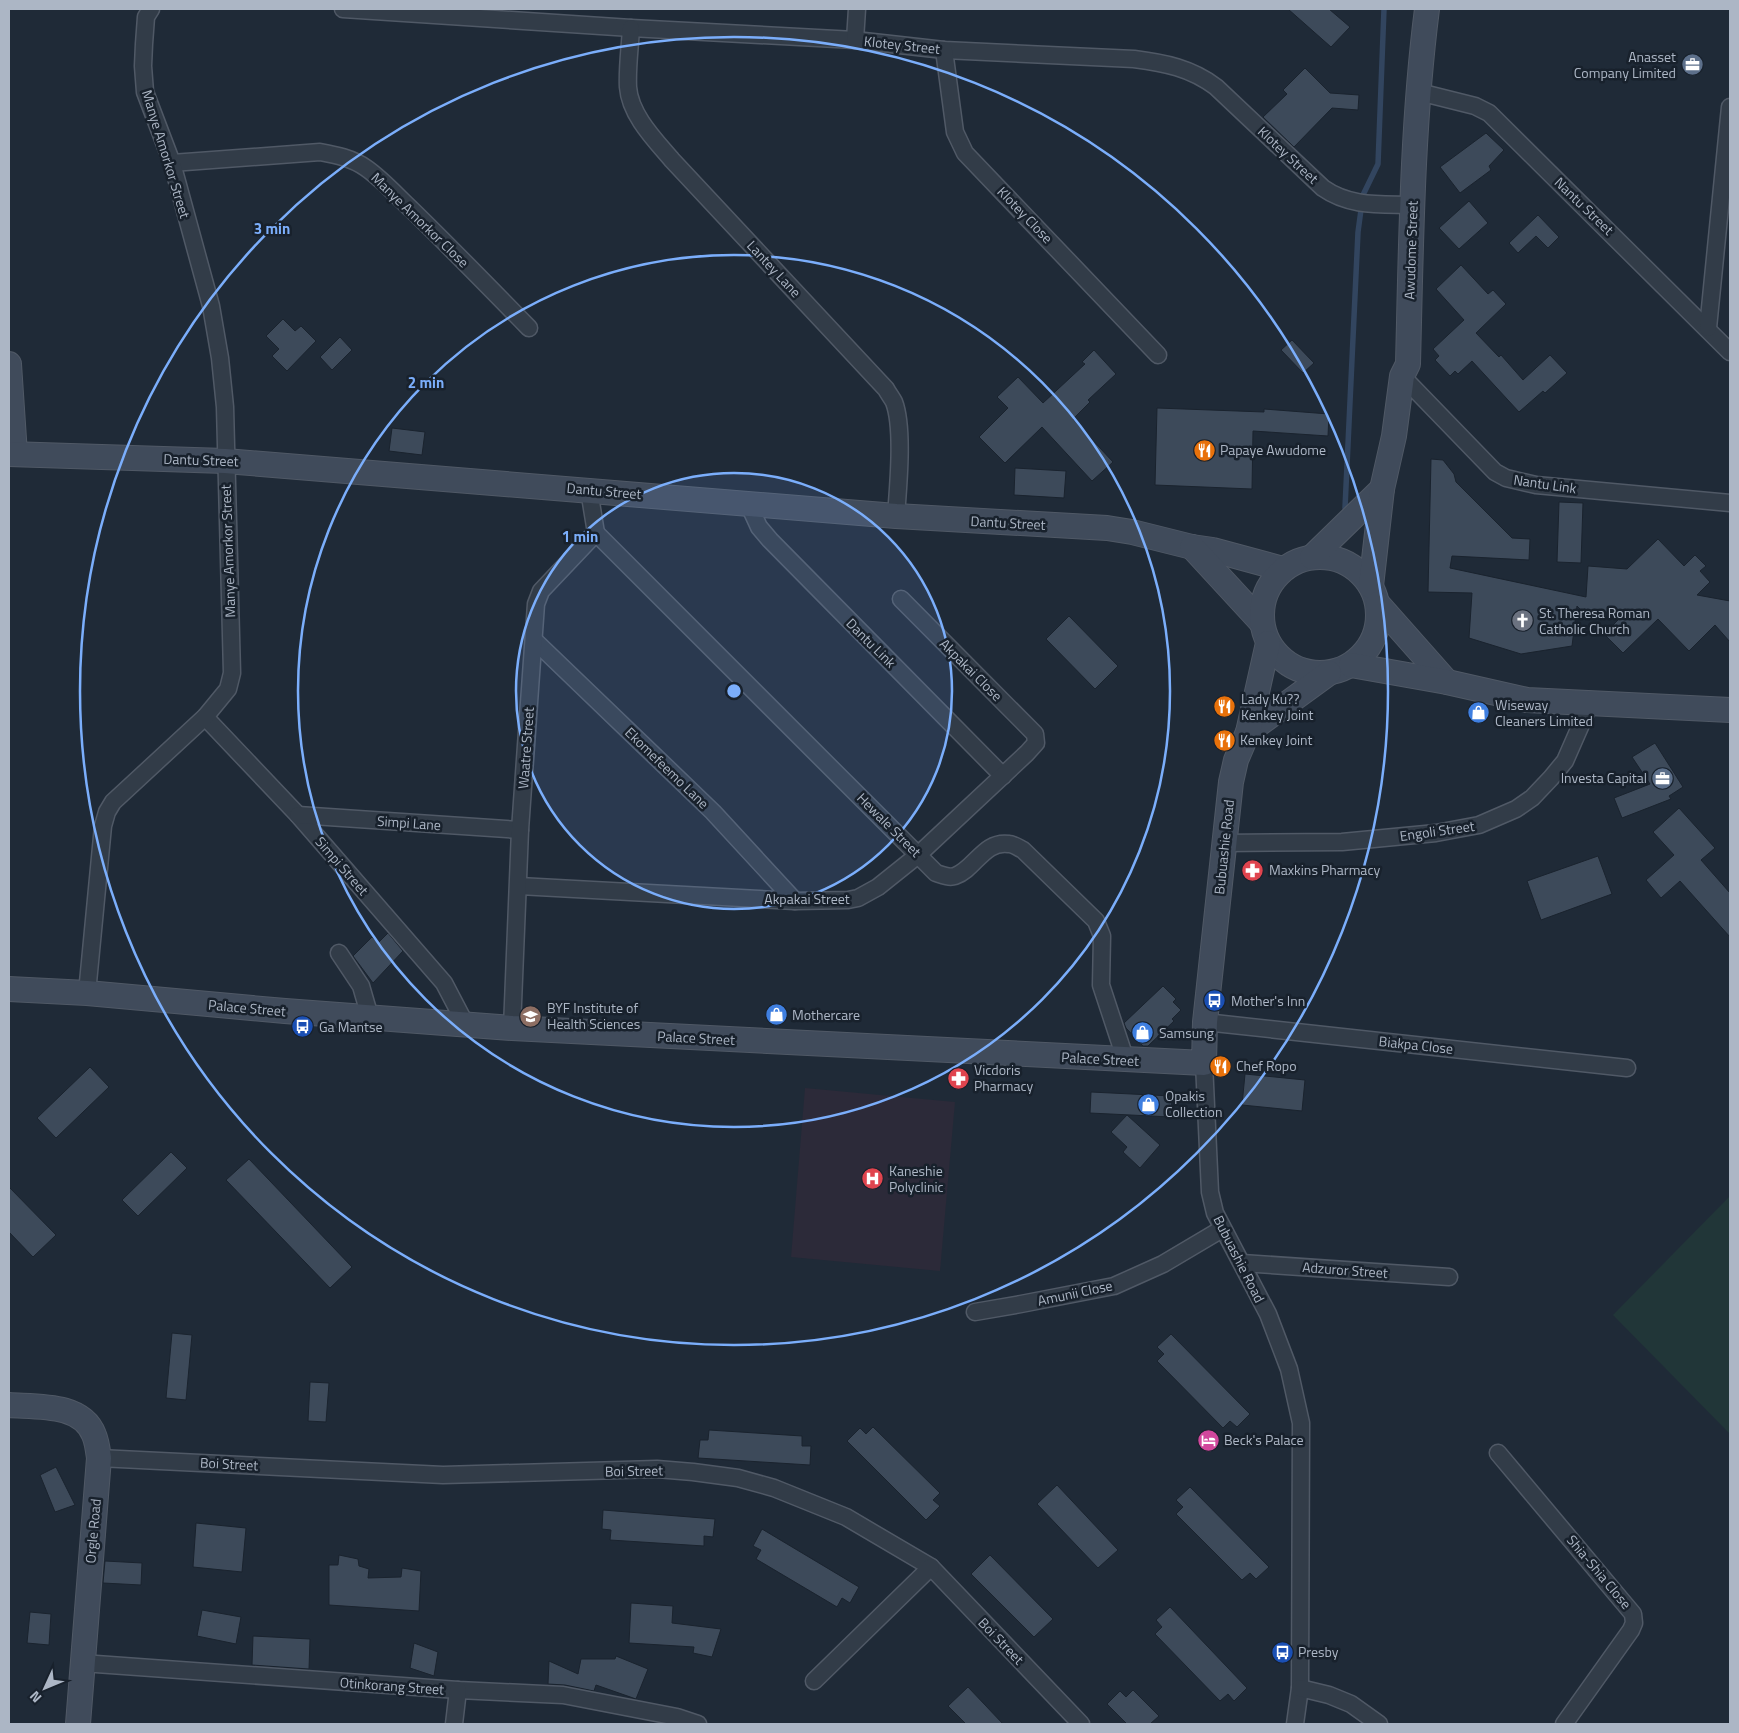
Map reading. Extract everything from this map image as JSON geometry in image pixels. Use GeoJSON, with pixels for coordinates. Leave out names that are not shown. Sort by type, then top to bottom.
{"type":"FeatureCollection","features":[{"type":"Feature","properties":{"kind":"street","name":"Manye Amorkor Street"},"geometry":{"type":"LineString","coordinates":[[87,993],[103,826],[107,812],[113,802],[205,716],[228,689],[232,673],[225,407],[220,358],[211,306],[172,163],[146,92],[143,66],[144,44],[146,17],[151,9]]}},
{"type":"Feature","properties":{"kind":"street","name":"Klotey Street"},"geometry":{"type":"LineString","coordinates":[[343,9],[433,11],[631,28],[855,40],[944,50],[1134,59],[1161,63],[1203,77],[1228,97],[1262,132],[1323,188],[1341,199],[1371,204],[1412,205]]}},
{"type":"Feature","properties":{"kind":"street"},"geometry":{"type":"LineString","coordinates":[[855,40],[857,9]]}},
{"type":"Feature","properties":{"kind":"street","name":"Awudome Street"},"geometry":{"type":"LineString","coordinates":[[1374,595],[1382,489],[1394,436],[1402,376],[1408,364],[1412,205],[1421,53],[1426,9]]}},
{"type":"Feature","properties":{"kind":"street","name":"Lantey Lane"},"geometry":{"type":"LineString","coordinates":[[631,28],[628,87],[634,106],[644,126],[672,160],[886,389],[894,402],[898,422],[899,446],[896,516]]}},
{"type":"Feature","properties":{"kind":"street","name":"Klotey Close"},"geometry":{"type":"LineString","coordinates":[[944,50],[955,132],[965,153],[1158,355]]}},
{"type":"Feature","properties":{"kind":"street","name":"Nantu Street"},"geometry":{"type":"LineString","coordinates":[[1419,92],[1475,106],[1488,113],[1708,328],[1730,352]]}},
{"type":"Feature","properties":{"kind":"street"},"geometry":{"type":"LineString","coordinates":[[1708,328],[1730,107]]}},
{"type":"Feature","properties":{"kind":"street","name":"Manye Amorkor Close"},"geometry":{"type":"LineString","coordinates":[[172,163],[320,152],[351,160],[366,168],[380,180],[529,328]]}},
{"type":"Feature","properties":{"kind":"street"},"geometry":{"type":"LineString","coordinates":[[9,364],[12,454]]}},
{"type":"Feature","properties":{"kind":"street","name":"Nantu Link"},"geometry":{"type":"LineString","coordinates":[[1402,376],[1495,472],[1506,478],[1536,485],[1730,502]]}},
{"type":"Feature","properties":{"kind":"street","name":"Dantu Street"},"geometry":{"type":"LineString","coordinates":[[12,454],[225,461],[896,516],[1107,528],[1213,550],[1283,569]]}},
{"type":"Feature","properties":{"kind":"street"},"geometry":{"type":"LineString","coordinates":[[1312,557],[1382,489]]}},
{"type":"Feature","properties":{"kind":"street"},"geometry":{"type":"LineString","coordinates":[[589,490],[596,533]]}},
{"type":"Feature","properties":{"kind":"street","name":"Dantu Link"},"geometry":{"type":"LineString","coordinates":[[748,503],[759,527],[770,540],[1003,776]]}},
{"type":"Feature","properties":{"kind":"street","name":"Waatre Street"},"geometry":{"type":"LineString","coordinates":[[512,1028],[520,830],[536,604],[539,595],[596,533]]}},
{"type":"Feature","properties":{"kind":"street","name":"Hewale Street"},"geometry":{"type":"LineString","coordinates":[[596,533],[936,873],[954,877],[966,870],[979,856],[994,846],[1009,844],[1023,850],[1096,921],[1102,936],[1101,985],[1126,1060]]}},
{"type":"Feature","properties":{"kind":"street"},"geometry":{"type":"LineString","coordinates":[[1192,547],[1265,633],[1279,657],[1294,668],[1311,673],[1341,671],[1365,654],[1374,639],[1378,621],[1374,595]]}},
{"type":"Feature","properties":{"kind":"street"},"geometry":{"type":"LineString","coordinates":[[1265,633],[1262,603],[1270,584],[1283,569],[1297,561],[1312,557],[1330,557],[1346,562],[1360,573],[1374,595],[1447,682]]}},
{"type":"Feature","properties":{"kind":"street","name":"Akpakai Close"},"geometry":{"type":"LineString","coordinates":[[901,599],[1035,734],[1036,742]]}},
{"type":"Feature","properties":{"kind":"street","name":"Bubuashie Road"},"geometry":{"type":"LineString","coordinates":[[1265,633],[1248,732],[1236,760],[1230,782],[1206,1022],[1204,1064],[1210,1192],[1215,1213],[1268,1314],[1289,1369],[1301,1423],[1300,1688],[1295,1724]]}},
{"type":"Feature","properties":{"kind":"street","name":"Ekomefeemo Lane"},"geometry":{"type":"LineString","coordinates":[[534,640],[713,812],[795,901]]}},
{"type":"Feature","properties":{"kind":"street"},"geometry":{"type":"LineString","coordinates":[[1351,665],[1447,682],[1527,700],[1730,710]]}},
{"type":"Feature","properties":{"kind":"street"},"geometry":{"type":"LineString","coordinates":[[1248,732],[1329,673]]}},
{"type":"Feature","properties":{"kind":"street","name":"Engoli Street"},"geometry":{"type":"LineString","coordinates":[[1224,843],[1342,842],[1436,833],[1479,825],[1516,809],[1532,798],[1545,785],[1565,761],[1590,704]]}},
{"type":"Feature","properties":{"kind":"street","name":"Simpi Street"},"geometry":{"type":"LineString","coordinates":[[205,716],[298,815],[444,983],[466,1025]]}},
{"type":"Feature","properties":{"kind":"street","name":"Akpakai Street"},"geometry":{"type":"LineString","coordinates":[[519,886],[795,901],[848,900],[858,898],[878,887],[918,855],[1003,776],[1036,742]]}},
{"type":"Feature","properties":{"kind":"street","name":"Simpi Lane"},"geometry":{"type":"LineString","coordinates":[[298,815],[520,830]]}},
{"type":"Feature","properties":{"kind":"street"},"geometry":{"type":"LineString","coordinates":[[339,953],[361,986],[370,1017]]}},
{"type":"Feature","properties":{"kind":"street","name":"Palace Street"},"geometry":{"type":"LineString","coordinates":[[9,989],[87,993],[512,1028],[1204,1064]]}},
{"type":"Feature","properties":{"kind":"street","name":"Biakpa Close"},"geometry":{"type":"LineString","coordinates":[[1206,1022],[1627,1068]]}},
{"type":"Feature","properties":{"kind":"street","name":"Amunii Close"},"geometry":{"type":"LineString","coordinates":[[975,1312],[1114,1286],[1163,1264],[1222,1229]]}},
{"type":"Feature","properties":{"kind":"street","name":"Adzuror Street"},"geometry":{"type":"LineString","coordinates":[[1242,1263],[1449,1277]]}},
{"type":"Feature","properties":{"kind":"street","name":"Orgle Road"},"geometry":{"type":"LineString","coordinates":[[9,1405],[59,1408],[78,1416],[95,1436],[99,1458],[78,1724]]}},
{"type":"Feature","properties":{"kind":"street","name":"Shia-Shia Close"},"geometry":{"type":"LineString","coordinates":[[1498,1453],[1634,1614],[1634,1623],[1631,1630],[1564,1724]]}},
{"type":"Feature","properties":{"kind":"street","name":"Boi Street"},"geometry":{"type":"LineString","coordinates":[[99,1458],[443,1475],[657,1469],[738,1478],[774,1488],[846,1517],[931,1567],[1081,1724]]}},
{"type":"Feature","properties":{"kind":"street"},"geometry":{"type":"LineString","coordinates":[[814,1681],[931,1567]]}},
{"type":"Feature","properties":{"kind":"street","name":"Otinkorang Street"},"geometry":{"type":"LineString","coordinates":[[82,1663],[458,1690],[563,1695],[677,1717],[698,1724]]}},
{"type":"Feature","properties":{"kind":"street"},"geometry":{"type":"LineString","coordinates":[[1300,1688],[1351,1704],[1379,1724]]}},
{"type":"Feature","properties":{"kind":"street"},"geometry":{"type":"LineString","coordinates":[[454,1724],[458,1690]]}},
{"type":"Feature","properties":{"kind":"shaded area","name":"Kaneshie Polyclinic"},"geometry":{"type":"Polygon","coordinates":[[[805,1088],[955,1102],[940,1271],[791,1257],[805,1088]]]}},
{"type":"Feature","properties":{"kind":"green space"},"geometry":{"type":"Polygon","coordinates":[[[1730,1196],[1730,1434],[1613,1315],[1730,1196]]]}},
{"type":"Feature","properties":{"kind":"building"},"geometry":{"type":"Polygon","coordinates":[[[1288,9],[1329,9],[1350,27],[1331,47],[1288,9]]]}},
{"type":"Feature","properties":{"kind":"building"},"geometry":{"type":"Polygon","coordinates":[[[1305,68],[1330,93],[1359,95],[1358,110],[1332,108],[1294,147],[1263,117],[1287,94],[1283,90],[1305,68]]]}},
{"type":"Feature","properties":{"kind":"building"},"geometry":{"type":"Polygon","coordinates":[[[1486,133],[1504,150],[1489,166],[1491,170],[1460,193],[1440,167],[1486,133]]]}},
{"type":"Feature","properties":{"kind":"building"},"geometry":{"type":"Polygon","coordinates":[[[1469,201],[1488,223],[1459,249],[1439,228],[1469,201]]]}},
{"type":"Feature","properties":{"kind":"building"},"geometry":{"type":"Polygon","coordinates":[[[1538,215],[1559,237],[1548,248],[1536,236],[1518,253],[1509,243],[1538,215]]]}},
{"type":"Feature","properties":{"kind":"building"},"geometry":{"type":"Polygon","coordinates":[[[1461,265],[1488,294],[1493,290],[1506,304],[1476,333],[1499,357],[1501,355],[1523,380],[1550,355],[1567,373],[1545,393],[1543,391],[1519,412],[1472,361],[1458,374],[1455,371],[1450,376],[1435,360],[1439,356],[1433,349],[1464,320],[1436,289],[1461,265]]]}},
{"type":"Feature","properties":{"kind":"building"},"geometry":{"type":"Polygon","coordinates":[[[283,319],[295,331],[301,326],[316,341],[287,371],[272,356],[279,349],[266,336],[283,319]]]}},
{"type":"Feature","properties":{"kind":"building"},"geometry":{"type":"Polygon","coordinates":[[[340,337],[352,350],[332,370],[320,357],[340,337]]]}},
{"type":"Feature","properties":{"kind":"building"},"geometry":{"type":"Polygon","coordinates":[[[1292,340],[1314,363],[1303,373],[1281,350],[1292,340]]]}},
{"type":"Feature","properties":{"kind":"building"},"geometry":{"type":"Polygon","coordinates":[[[1094,350],[1116,374],[1088,400],[1090,402],[1073,419],[1113,462],[1092,481],[1042,427],[1005,463],[979,437],[1008,408],[997,397],[1018,377],[1043,403],[1085,364],[1082,362],[1094,350]]]}},
{"type":"Feature","properties":{"kind":"building"},"geometry":{"type":"Polygon","coordinates":[[[1157,408],[1264,412],[1264,409],[1329,414],[1328,436],[1253,431],[1252,489],[1155,485],[1157,408]]]}},
{"type":"Feature","properties":{"kind":"building"},"geometry":{"type":"Polygon","coordinates":[[[392,428],[425,432],[422,455],[389,451],[392,428]]]}},
{"type":"Feature","properties":{"kind":"building"},"geometry":{"type":"Polygon","coordinates":[[[1431,459],[1443,460],[1454,474],[1456,482],[1512,538],[1530,539],[1529,560],[1452,556],[1450,568],[1586,597],[1588,566],[1627,569],[1658,539],[1684,566],[1695,555],[1706,566],[1700,571],[1710,582],[1697,595],[1730,601],[1730,642],[1715,625],[1689,651],[1658,619],[1623,653],[1604,634],[1625,613],[1582,611],[1577,606],[1572,646],[1521,654],[1469,638],[1472,593],[1428,592],[1431,459]]]}},
{"type":"Feature","properties":{"kind":"building"},"geometry":{"type":"Polygon","coordinates":[[[1015,468],[1066,471],[1064,498],[1014,495],[1015,468]]]}},
{"type":"Feature","properties":{"kind":"building"},"geometry":{"type":"Polygon","coordinates":[[[1559,502],[1583,503],[1581,563],[1557,562],[1559,502]]]}},
{"type":"Feature","properties":{"kind":"building"},"geometry":{"type":"Polygon","coordinates":[[[1069,616],[1118,666],[1095,689],[1046,639],[1069,616]]]}},
{"type":"Feature","properties":{"kind":"building"},"geometry":{"type":"Polygon","coordinates":[[[1655,743],[1683,787],[1669,796],[1671,799],[1622,818],[1614,798],[1650,784],[1632,757],[1655,743]]]}},
{"type":"Feature","properties":{"kind":"building"},"geometry":{"type":"Polygon","coordinates":[[[1679,808],[1715,848],[1701,860],[1730,893],[1730,937],[1680,881],[1661,898],[1646,880],[1674,855],[1653,832],[1679,808]]]}},
{"type":"Feature","properties":{"kind":"building"},"geometry":{"type":"Polygon","coordinates":[[[1598,856],[1612,894],[1541,920],[1527,881],[1598,856]]]}},
{"type":"Feature","properties":{"kind":"building"},"geometry":{"type":"Polygon","coordinates":[[[388,933],[403,951],[373,983],[353,956],[372,937],[378,943],[388,933]]]}},
{"type":"Feature","properties":{"kind":"building"},"geometry":{"type":"Polygon","coordinates":[[[1163,986],[1176,999],[1173,1002],[1181,1010],[1172,1019],[1174,1021],[1148,1046],[1143,1046],[1126,1028],[1124,1023],[1163,986]]]}},
{"type":"Feature","properties":{"kind":"building"},"geometry":{"type":"Polygon","coordinates":[[[90,1067],[109,1087],[56,1138],[37,1118],[90,1067]]]}},
{"type":"Feature","properties":{"kind":"building"},"geometry":{"type":"Polygon","coordinates":[[[1245,1074],[1305,1080],[1302,1111],[1242,1105],[1245,1074]]]}},
{"type":"Feature","properties":{"kind":"building"},"geometry":{"type":"Polygon","coordinates":[[[1091,1092],[1172,1096],[1171,1117],[1090,1113],[1091,1092]]]}},
{"type":"Feature","properties":{"kind":"building"},"geometry":{"type":"Polygon","coordinates":[[[1127,1115],[1160,1145],[1140,1168],[1123,1152],[1127,1147],[1111,1132],[1127,1115]]]}},
{"type":"Feature","properties":{"kind":"building"},"geometry":{"type":"Polygon","coordinates":[[[171,1152],[187,1168],[138,1216],[122,1200],[171,1152]]]}},
{"type":"Feature","properties":{"kind":"building"},"geometry":{"type":"Polygon","coordinates":[[[249,1159],[352,1267],[330,1288],[226,1180],[249,1159]]]}},
{"type":"Feature","properties":{"kind":"building"},"geometry":{"type":"Polygon","coordinates":[[[9,1187],[56,1235],[33,1257],[9,1232],[9,1187]]]}},
{"type":"Feature","properties":{"kind":"building"},"geometry":{"type":"Polygon","coordinates":[[[172,1333],[192,1335],[186,1400],[166,1398],[172,1333]]]}},
{"type":"Feature","properties":{"kind":"building"},"geometry":{"type":"Polygon","coordinates":[[[1171,1334],[1250,1414],[1237,1427],[1230,1421],[1223,1428],[1157,1361],[1164,1354],[1157,1347],[1171,1334]]]}},
{"type":"Feature","properties":{"kind":"building"},"geometry":{"type":"Polygon","coordinates":[[[310,1382],[329,1383],[326,1422],[308,1421],[310,1382]]]}},
{"type":"Feature","properties":{"kind":"building"},"geometry":{"type":"Polygon","coordinates":[[[873,1427],[940,1493],[933,1500],[940,1506],[926,1520],[847,1441],[860,1428],[866,1434],[873,1427]]]}},
{"type":"Feature","properties":{"kind":"building"},"geometry":{"type":"Polygon","coordinates":[[[709,1430],[802,1436],[802,1446],[811,1446],[810,1465],[698,1458],[700,1440],[708,1440],[709,1430]]]}},
{"type":"Feature","properties":{"kind":"building"},"geometry":{"type":"Polygon","coordinates":[[[56,1467],[75,1505],[55,1512],[40,1475],[56,1467]]]}},
{"type":"Feature","properties":{"kind":"building"},"geometry":{"type":"Polygon","coordinates":[[[1057,1485],[1118,1550],[1098,1568],[1037,1504],[1057,1485]]]}},
{"type":"Feature","properties":{"kind":"building"},"geometry":{"type":"Polygon","coordinates":[[[1190,1487],[1269,1567],[1256,1579],[1250,1573],[1242,1580],[1176,1514],[1183,1507],[1176,1500],[1190,1487]]]}},
{"type":"Feature","properties":{"kind":"building"},"geometry":{"type":"Polygon","coordinates":[[[603,1510],[715,1519],[713,1537],[704,1536],[704,1546],[610,1540],[611,1530],[602,1529],[603,1510]]]}},
{"type":"Feature","properties":{"kind":"building"},"geometry":{"type":"Polygon","coordinates":[[[196,1523],[246,1528],[242,1572],[193,1567],[196,1523]]]}},
{"type":"Feature","properties":{"kind":"building"},"geometry":{"type":"Polygon","coordinates":[[[762,1529],[859,1587],[850,1603],[842,1598],[837,1607],[756,1559],[761,1550],[753,1546],[762,1529]]]}},
{"type":"Feature","properties":{"kind":"building"},"geometry":{"type":"Polygon","coordinates":[[[339,1555],[358,1559],[359,1566],[369,1569],[368,1578],[401,1577],[402,1568],[421,1571],[419,1611],[329,1605],[329,1565],[338,1565],[339,1555]]]}},
{"type":"Feature","properties":{"kind":"building"},"geometry":{"type":"Polygon","coordinates":[[[990,1555],[1053,1619],[1034,1637],[971,1574],[990,1555]]]}},
{"type":"Feature","properties":{"kind":"building"},"geometry":{"type":"Polygon","coordinates":[[[105,1561],[142,1563],[141,1585],[103,1583],[105,1561]]]}},
{"type":"Feature","properties":{"kind":"building"},"geometry":{"type":"Polygon","coordinates":[[[631,1603],[673,1606],[672,1623],[721,1629],[712,1657],[693,1653],[694,1647],[629,1643],[631,1603]]]}},
{"type":"Feature","properties":{"kind":"building"},"geometry":{"type":"Polygon","coordinates":[[[1170,1607],[1247,1688],[1234,1701],[1228,1694],[1220,1701],[1155,1634],[1162,1627],[1156,1620],[1170,1607]]]}},
{"type":"Feature","properties":{"kind":"building"},"geometry":{"type":"Polygon","coordinates":[[[202,1610],[241,1617],[236,1644],[197,1636],[202,1610]]]}},
{"type":"Feature","properties":{"kind":"building"},"geometry":{"type":"Polygon","coordinates":[[[30,1612],[51,1614],[49,1645],[27,1643],[30,1612]]]}},
{"type":"Feature","properties":{"kind":"building"},"geometry":{"type":"Polygon","coordinates":[[[253,1636],[310,1639],[309,1669],[252,1665],[253,1636]]]}},
{"type":"Feature","properties":{"kind":"building"},"geometry":{"type":"Polygon","coordinates":[[[414,1643],[438,1652],[434,1676],[410,1668],[414,1643]]]}},
{"type":"Feature","properties":{"kind":"building"},"geometry":{"type":"Polygon","coordinates":[[[616,1656],[648,1669],[636,1699],[596,1685],[594,1691],[565,1685],[548,1684],[549,1661],[578,1674],[581,1659],[615,1659],[616,1656]]]}},
{"type":"Feature","properties":{"kind":"building"},"geometry":{"type":"Polygon","coordinates":[[[968,1687],[1003,1724],[966,1724],[948,1706],[968,1687]]]}},
{"type":"Feature","properties":{"kind":"building"},"geometry":{"type":"Polygon","coordinates":[[[1133,1690],[1159,1716],[1150,1724],[1127,1724],[1107,1704],[1120,1691],[1126,1697],[1133,1690]]]}},
{"type":"Feature","properties":{"kind":"waterway"},"geometry":{"type":"LineString","coordinates":[[1345,508],[1358,232],[1363,195],[1378,164],[1384,9]]}},
{"type":"Feature","properties":{"kind":"place","name":"Anasset Company Limited"},"geometry":{"type":"Point","coordinates":[1692,65]}},
{"type":"Feature","properties":{"kind":"place","name":"Papaye Awudome"},"geometry":{"type":"Point","coordinates":[1204,450]}},
{"type":"Feature","properties":{"kind":"place","name":"St. Theresa Roman Catholic Church"},"geometry":{"type":"Point","coordinates":[1523,621]}},
{"type":"Feature","properties":{"kind":"place","name":"Lady Ku?? Kenkey Joint"},"geometry":{"type":"Point","coordinates":[1225,707]}},
{"type":"Feature","properties":{"kind":"place","name":"Wiseway Cleaners Limited"},"geometry":{"type":"Point","coordinates":[1479,713]}},
{"type":"Feature","properties":{"kind":"place","name":"Kenkey Joint"},"geometry":{"type":"Point","coordinates":[1224,740]}},
{"type":"Feature","properties":{"kind":"place","name":"Investa Capital"},"geometry":{"type":"Point","coordinates":[1663,778]}},
{"type":"Feature","properties":{"kind":"place","name":"Maxkins Pharmacy"},"geometry":{"type":"Point","coordinates":[1253,870]}},
{"type":"Feature","properties":{"kind":"place","name":"Mother's Inn"},"geometry":{"type":"Point","coordinates":[1215,1001]}},
{"type":"Feature","properties":{"kind":"place","name":"Mothercare"},"geometry":{"type":"Point","coordinates":[776,1015]}},
{"type":"Feature","properties":{"kind":"place","name":"BYF Institute of Health Sciences"},"geometry":{"type":"Point","coordinates":[531,1016]}},
{"type":"Feature","properties":{"kind":"place","name":"Ga Mantse"},"geometry":{"type":"Point","coordinates":[303,1027]}},
{"type":"Feature","properties":{"kind":"place","name":"Samsung"},"geometry":{"type":"Point","coordinates":[1143,1033]}},
{"type":"Feature","properties":{"kind":"place","name":"Chef Ropo"},"geometry":{"type":"Point","coordinates":[1220,1066]}},
{"type":"Feature","properties":{"kind":"place","name":"Vicdoris Pharmacy"},"geometry":{"type":"Point","coordinates":[958,1078]}},
{"type":"Feature","properties":{"kind":"place","name":"Opakis Collection"},"geometry":{"type":"Point","coordinates":[1149,1104]}},
{"type":"Feature","properties":{"kind":"place","name":"Kaneshie Polyclinic"},"geometry":{"type":"Point","coordinates":[873,1179]}},
{"type":"Feature","properties":{"kind":"place","name":"Beck's Palace"},"geometry":{"type":"Point","coordinates":[1208,1440]}},
{"type":"Feature","properties":{"kind":"place","name":"Presby"},"geometry":{"type":"Point","coordinates":[1282,1652]}}]}
